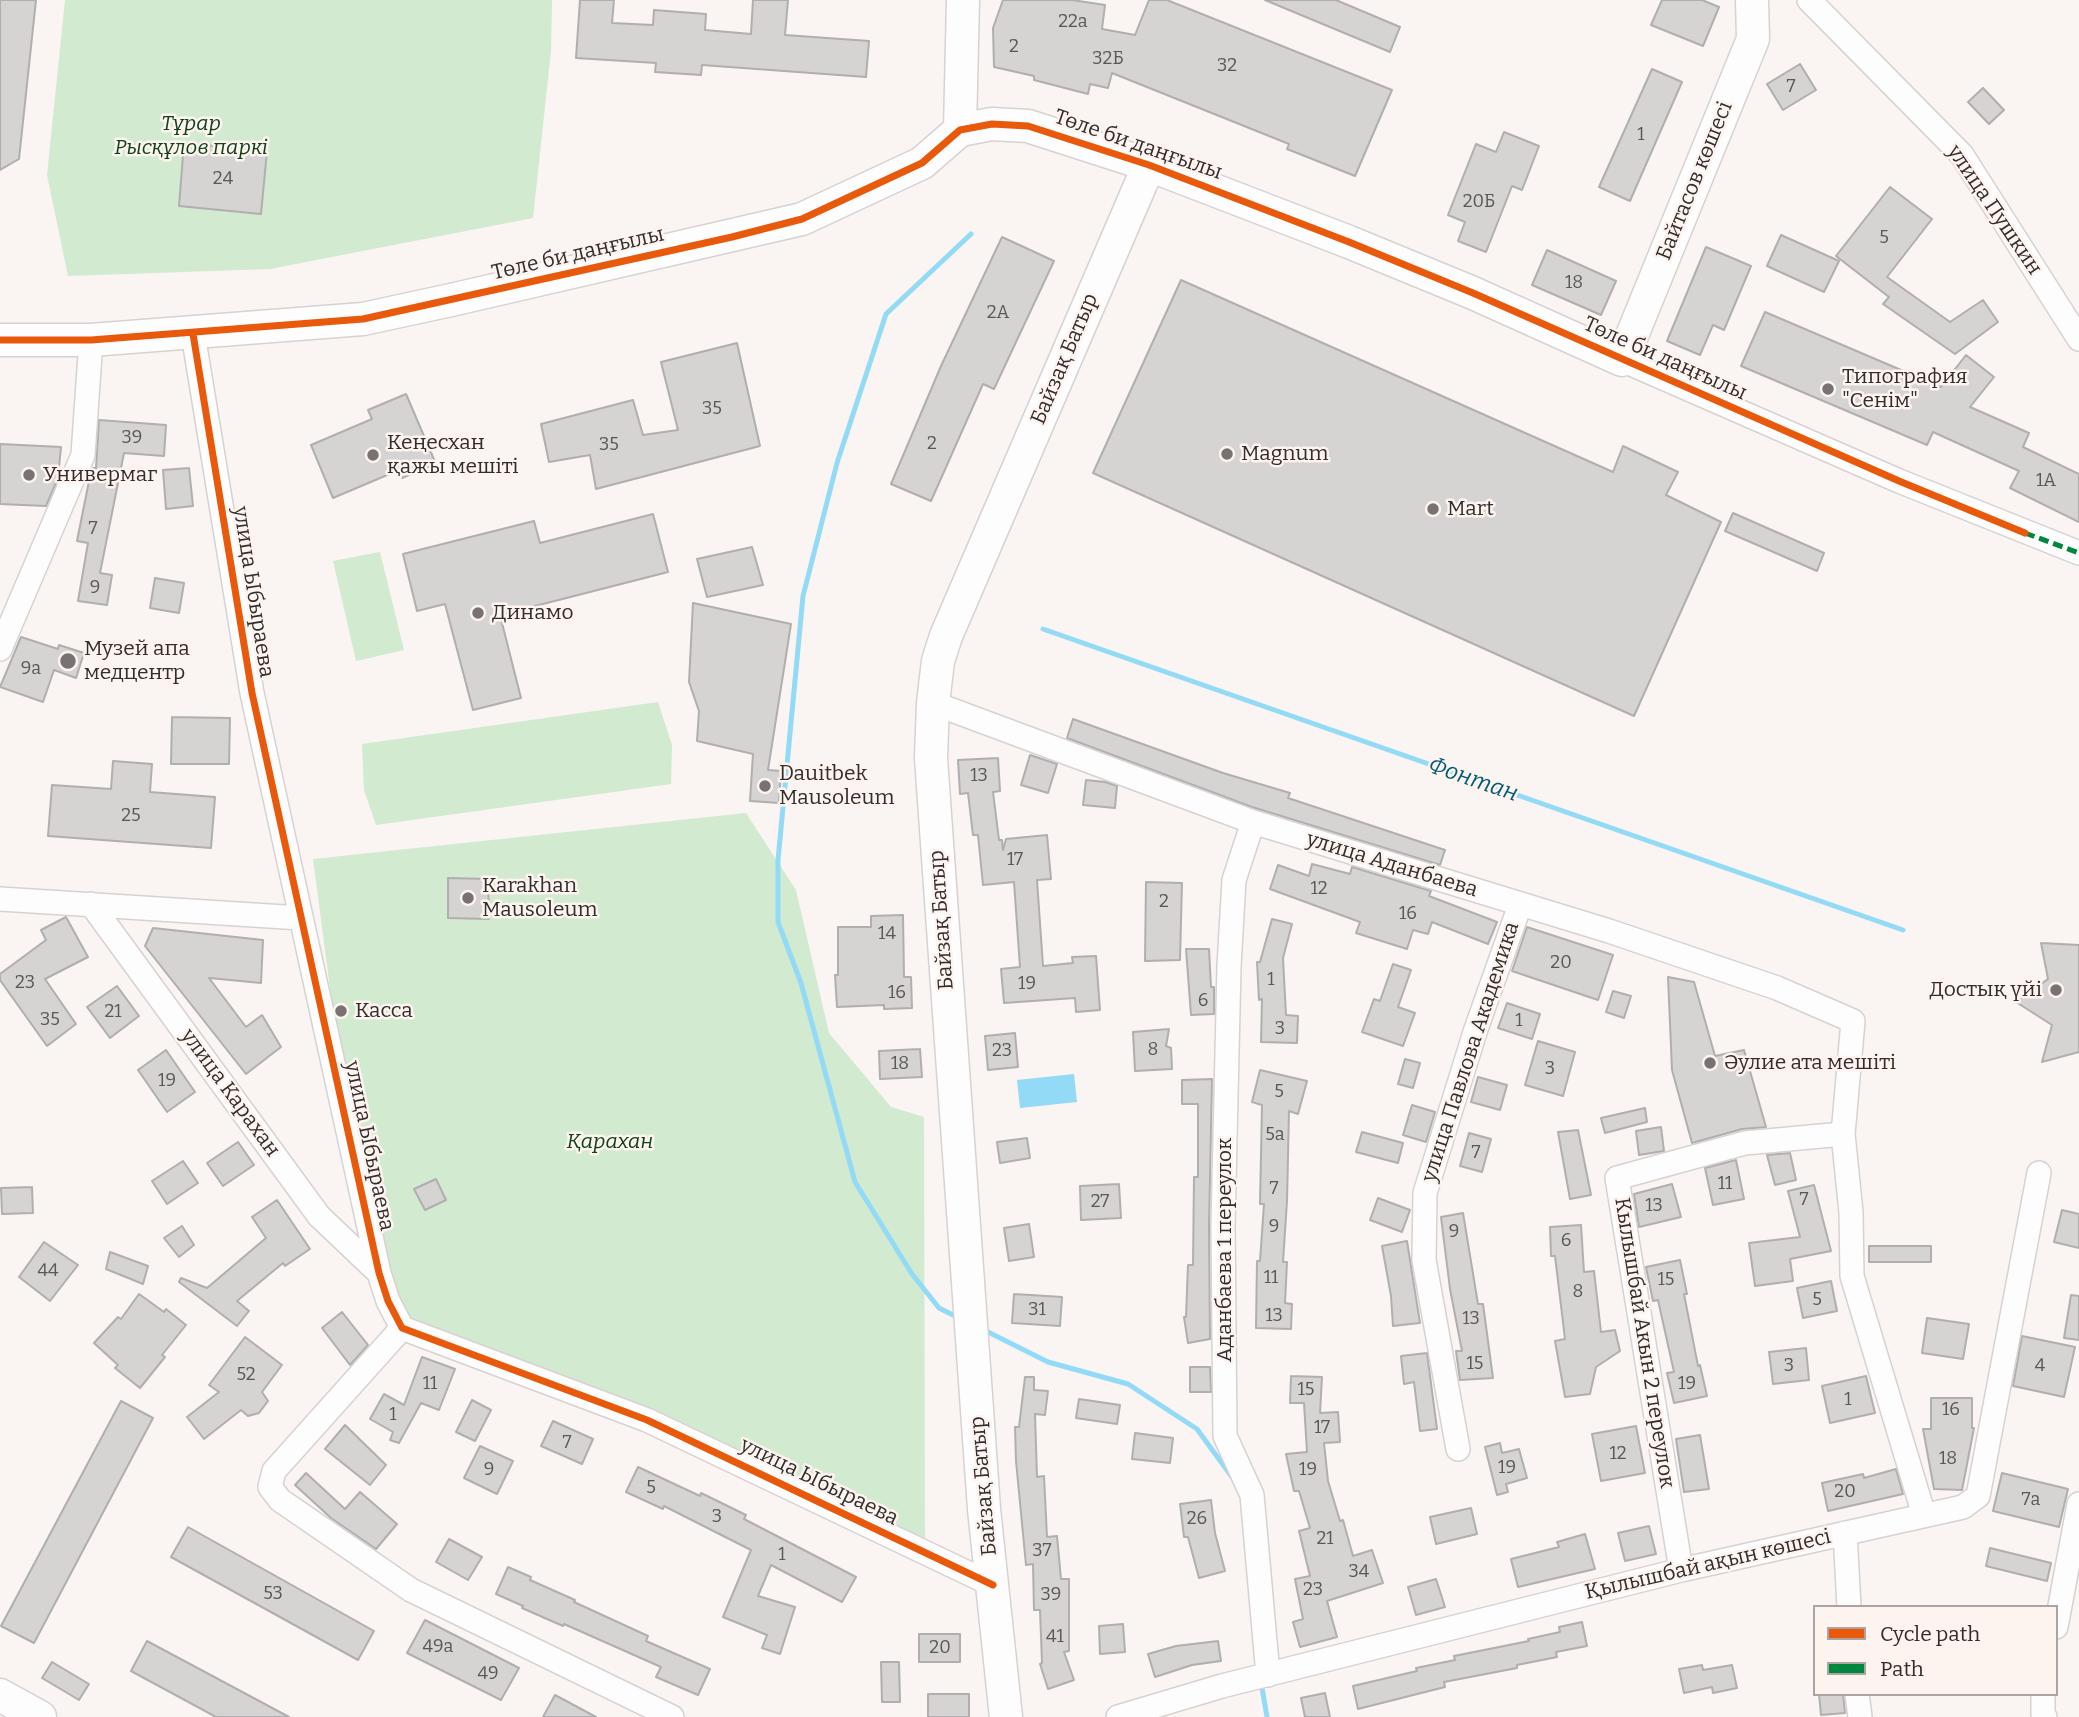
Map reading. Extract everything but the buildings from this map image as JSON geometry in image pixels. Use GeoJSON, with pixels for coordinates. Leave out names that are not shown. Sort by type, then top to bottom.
{"type":"FeatureCollection","features":[{"type":"Feature","properties":{"kind":"street"},"geometry":{"type":"LineString","coordinates":[[960,130],[963,0]]}},
{"type":"Feature","properties":{"kind":"street","name":"Байтасов көшесі"},"geometry":{"type":"LineString","coordinates":[[1622,360],[1754,38],[1752,0]]}},
{"type":"Feature","properties":{"kind":"street","name":"улица Пушкин"},"geometry":{"type":"LineString","coordinates":[[1809,0],[1962,155],[2079,339]]}},
{"type":"Feature","properties":{"kind":"street","name":"Төле би даңғылы"},"geometry":{"type":"LineString","coordinates":[[0,340],[91,340],[363,319],[802,219],[922,163],[960,130],[992,124],[1028,126],[1149,164],[1386,257],[1899,481],[2079,553]]}},
{"type":"Feature","properties":{"kind":"street","name":"Байзақ Батыр"},"geometry":{"type":"LineString","coordinates":[[1006,1717],[983,1495],[932,772],[933,703],[938,661],[946,636],[1149,164]]}},
{"type":"Feature","properties":{"kind":"street","name":"улица Ыбыраева"},"geometry":{"type":"LineString","coordinates":[[193,334],[252,693],[379,1273],[388,1301],[402,1328],[647,1419],[993,1585]]}},
{"type":"Feature","properties":{"kind":"street"},"geometry":{"type":"LineString","coordinates":[[0,649],[83,455],[91,340]]}},
{"type":"Feature","properties":{"kind":"street","name":"улица Аданбаева"},"geometry":{"type":"LineString","coordinates":[[933,703],[1253,822],[1609,932],[1777,988],[1853,1021],[1843,1134]]}},
{"type":"Feature","properties":{"kind":"street","name":"Аданбаева 1 переулок"},"geometry":{"type":"LineString","coordinates":[[1253,822],[1234,880],[1229,965],[1223,1226],[1225,1436],[1252,1495],[1268,1675]]}},
{"type":"Feature","properties":{"kind":"street"},"geometry":{"type":"LineString","coordinates":[[0,899],[301,918]]}},
{"type":"Feature","properties":{"kind":"street","name":"улица Карахан"},"geometry":{"type":"LineString","coordinates":[[91,904],[319,1216],[379,1273]]}},
{"type":"Feature","properties":{"kind":"street","name":"улица Павлова Академика"},"geometry":{"type":"LineString","coordinates":[[1458,1449],[1424,1260],[1425,1193],[1476,1029],[1520,905]]}},
{"type":"Feature","properties":{"kind":"street"},"geometry":{"type":"LineString","coordinates":[[1843,1134],[1851,1212],[1852,1276],[1924,1515]]}},
{"type":"Feature","properties":{"kind":"street","name":"Кылышбай Акын 2 переулок"},"geometry":{"type":"LineString","coordinates":[[1681,1570],[1617,1178],[1745,1143],[1843,1134]]}},
{"type":"Feature","properties":{"kind":"street","name":"Қылышбай ақын көшесі"},"geometry":{"type":"LineString","coordinates":[[1118,1717],[1268,1675],[1681,1570],[1963,1507],[1978,1496],[2039,1172]]}},
{"type":"Feature","properties":{"kind":"street"},"geometry":{"type":"LineString","coordinates":[[402,1328],[274,1471],[270,1487],[280,1500],[411,1590],[672,1717]]}},
{"type":"Feature","properties":{"kind":"street"},"geometry":{"type":"LineString","coordinates":[[2065,1618],[2079,1504]]}},
{"type":"Feature","properties":{"kind":"street"},"geometry":{"type":"LineString","coordinates":[[1845,1533],[1849,1605]]}},
{"type":"Feature","properties":{"kind":"street"},"geometry":{"type":"LineString","coordinates":[[0,1695],[40,1717]]}},
{"type":"Feature","properties":{"kind":"street"},"geometry":{"type":"LineString","coordinates":[[1857,1696],[1860,1717]]}},
{"type":"Feature","properties":{"kind":"street"},"geometry":{"type":"LineString","coordinates":[[2043,1696],[2045,1717]]}},
{"type":"Feature","properties":{"kind":"green space","name":"Тұрар Рысқұлов паркі"},"geometry":{"type":"Polygon","coordinates":[[[65,0],[552,0],[551,51],[533,218],[270,269],[68,276],[47,175],[65,0]]]}},
{"type":"Feature","properties":{"kind":"green space"},"geometry":{"type":"Polygon","coordinates":[[[380,552],[404,650],[356,661],[333,561],[380,552]]]}},
{"type":"Feature","properties":{"kind":"green space"},"geometry":{"type":"Polygon","coordinates":[[[658,702],[672,745],[671,784],[376,825],[364,790],[362,744],[658,702]]]}},
{"type":"Feature","properties":{"kind":"green space","name":"Қарахан"},"geometry":{"type":"Polygon","coordinates":[[[746,813],[796,890],[829,1033],[891,1107],[924,1117],[925,1550],[396,1315],[334,1018],[313,859],[746,813]]]}},
{"type":"Feature","properties":{"kind":"water"},"geometry":{"type":"Polygon","coordinates":[[[1074,1074],[1077,1102],[1020,1108],[1017,1080],[1074,1074]]]}},
{"type":"Feature","properties":{"kind":"waterway"},"geometry":{"type":"LineString","coordinates":[[961,1319],[939,1308],[912,1274],[855,1182],[801,983],[778,922],[778,860],[803,596],[837,463],[886,314],[971,234]]}},
{"type":"Feature","properties":{"kind":"waterway","name":"Фонтан"},"geometry":{"type":"LineString","coordinates":[[1043,629],[1903,930]]}},
{"type":"Feature","properties":{"kind":"waterway"},"geometry":{"type":"LineString","coordinates":[[982,1329],[1048,1362],[1128,1384],[1197,1429],[1232,1477]]}},
{"type":"Feature","properties":{"kind":"waterway"},"geometry":{"type":"LineString","coordinates":[[1261,1682],[1267,1717]]}},
{"type":"Feature","properties":{"kind":"marked path"},"geometry":{"type":"LineString","coordinates":[[2025,533],[2079,553]]}},
{"type":"Feature","properties":{"kind":"cycle path"},"geometry":{"type":"LineString","coordinates":[[0,340],[91,340],[363,319],[802,219],[922,163],[960,130],[992,124],[1028,126],[1149,165],[1349,242],[1473,293],[1899,481],[2025,533]]}},
{"type":"Feature","properties":{"kind":"cycle path"},"geometry":{"type":"LineString","coordinates":[[193,334],[252,693],[379,1273],[388,1301],[402,1328],[647,1420],[993,1585]]}},
{"type":"Feature","properties":{"kind":"place","name":"Типография \"Сенім\""},"geometry":{"type":"Point","coordinates":[1828,389]}},
{"type":"Feature","properties":{"kind":"place","name":"Magnum"},"geometry":{"type":"Point","coordinates":[1227,454]}},
{"type":"Feature","properties":{"kind":"place","name":"Кеңесхан қажы мешіті"},"geometry":{"type":"Point","coordinates":[373,455]}},
{"type":"Feature","properties":{"kind":"place","name":"Универмаг"},"geometry":{"type":"Point","coordinates":[29,475]}},
{"type":"Feature","properties":{"kind":"place","name":"Mart"},"geometry":{"type":"Point","coordinates":[1433,509]}},
{"type":"Feature","properties":{"kind":"place","name":"Динамо"},"geometry":{"type":"Point","coordinates":[478,613]}},
{"type":"Feature","properties":{"kind":"place","name":"Музей апа медцентр"},"geometry":{"type":"Point","coordinates":[68,661]}},
{"type":"Feature","properties":{"kind":"place","name":"Dauitbek Mausoleum"},"geometry":{"type":"Point","coordinates":[765,786]}},
{"type":"Feature","properties":{"kind":"place","name":"Karakhan Mausoleum"},"geometry":{"type":"Point","coordinates":[468,898]}},
{"type":"Feature","properties":{"kind":"place","name":"Достық үйі"},"geometry":{"type":"Point","coordinates":[2056,990]}},
{"type":"Feature","properties":{"kind":"place","name":"Касса"},"geometry":{"type":"Point","coordinates":[341,1011]}},
{"type":"Feature","properties":{"kind":"place","name":"Әулие ата мешіті"},"geometry":{"type":"Point","coordinates":[1710,1063]}}]}
